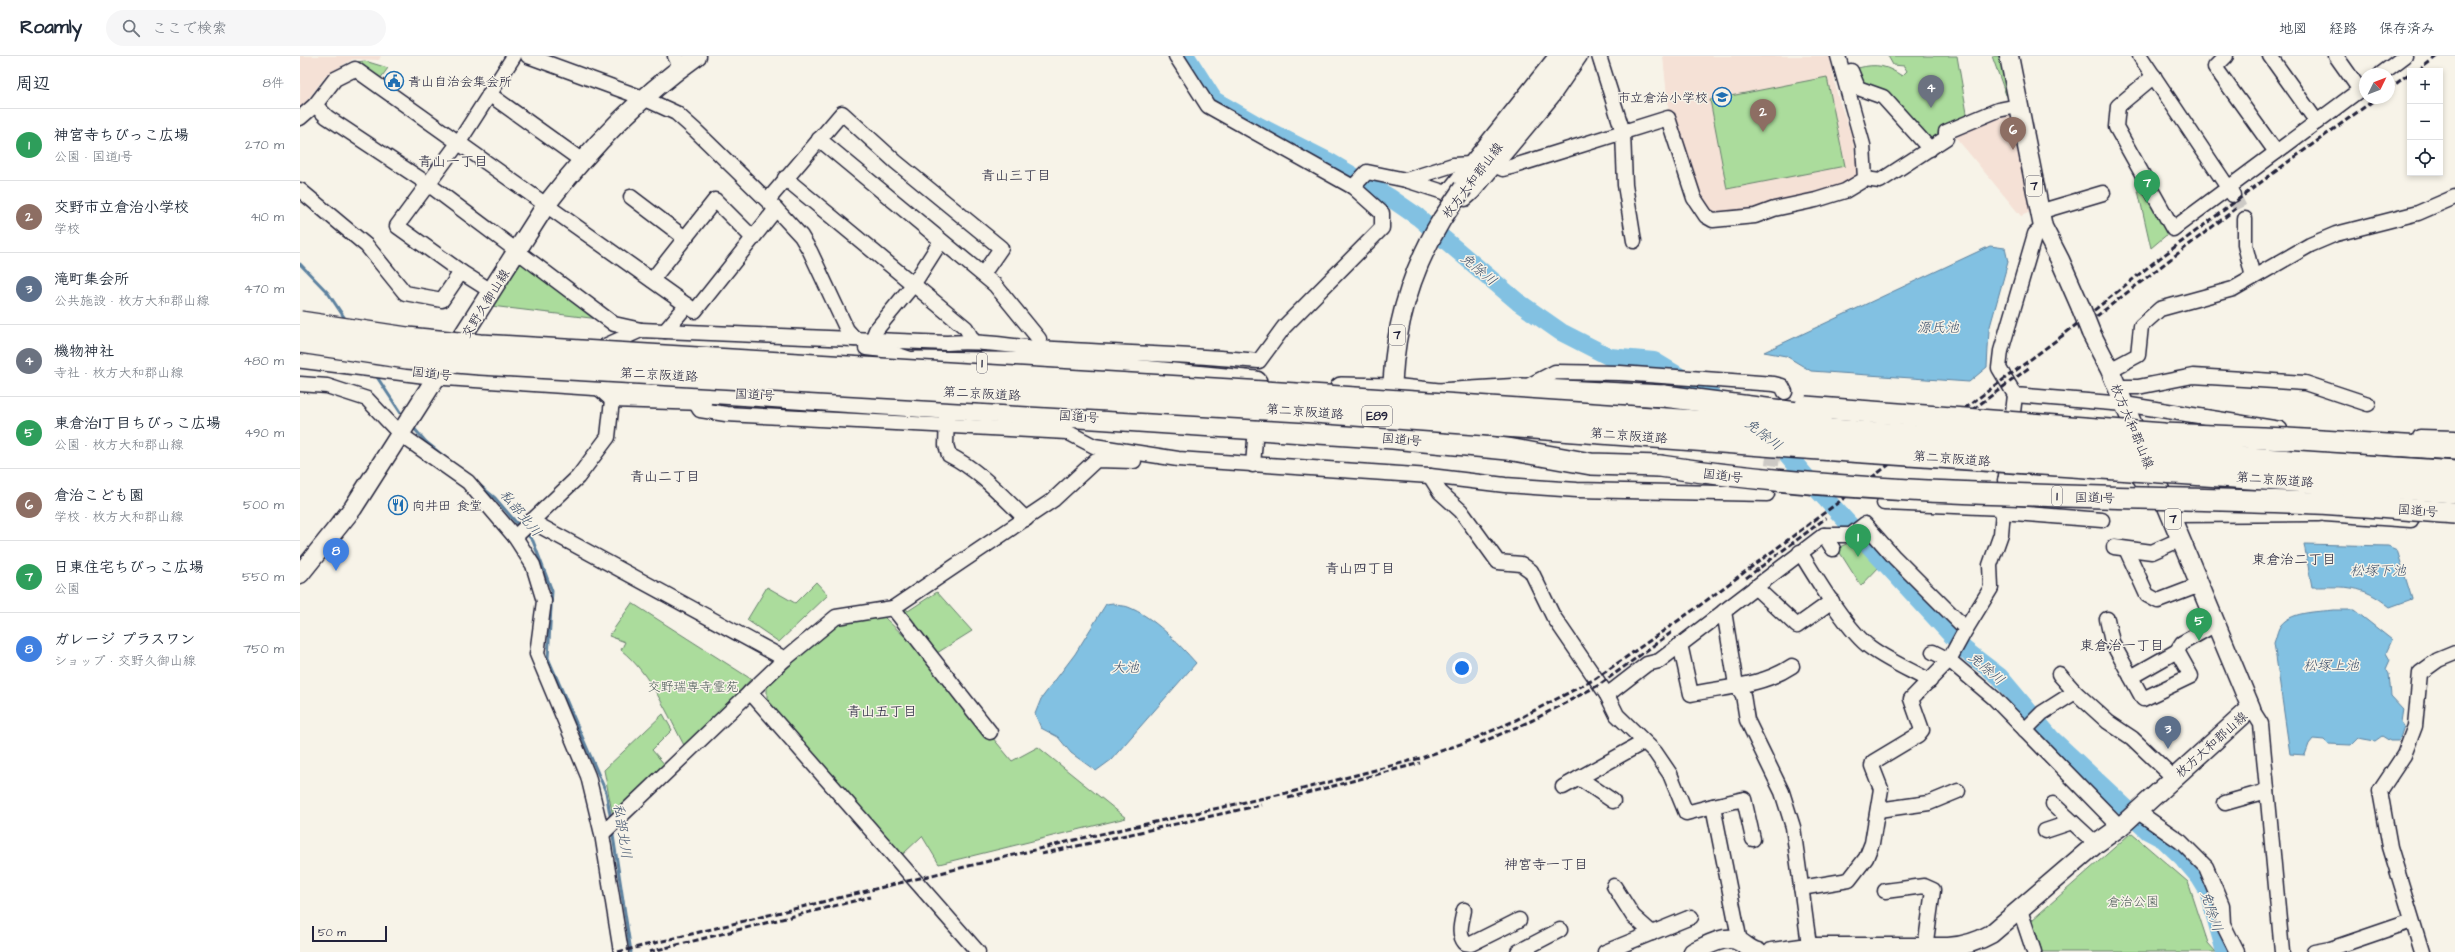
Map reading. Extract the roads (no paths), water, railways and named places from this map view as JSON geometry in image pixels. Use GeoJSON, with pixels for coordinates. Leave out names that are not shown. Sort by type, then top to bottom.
{"type":"FeatureCollection","features":[{"type":"Feature","properties":{"kind":"highway","name":"1"},"geometry":{"type":"LineString","coordinates":[[300,311],[463,337],[605,346],[919,362],[947,353],[1315,388],[1392,389],[1439,394],[1522,389],[1664,396],[2164,434],[2288,439],[2455,449]]}},
{"type":"Feature","properties":{"kind":"highway","name":"第二京阪道路"},"geometry":{"type":"LineString","coordinates":[[300,322],[400,337],[480,345],[1296,394],[2455,472]]}},
{"type":"Feature","properties":{"kind":"highway","name":"第二京阪道路"},"geometry":{"type":"LineString","coordinates":[[300,342],[407,358],[480,364],[1300,411],[1790,447],[2455,492]]}},
{"type":"Feature","properties":{"kind":"highway","name":"国道1号"},"geometry":{"type":"LineString","coordinates":[[300,357],[438,374],[829,399],[947,416],[1393,438],[1508,449],[1591,464],[1660,466],[1787,481],[2040,496],[2290,502],[2455,513]]}},
{"type":"Feature","properties":{"kind":"highway"},"geometry":{"type":"LineString","coordinates":[[1664,396],[1832,418],[2455,459]]}},
{"type":"Feature","properties":{"kind":"highway"},"geometry":{"type":"LineString","coordinates":[[1660,466],[1811,470],[2101,489],[2455,502]]}},
{"type":"Feature","properties":{"kind":"main road","name":"交野久御山線"},"geometry":{"type":"LineString","coordinates":[[300,574],[354,508],[546,205],[581,160],[678,62],[697,56]]}},
{"type":"Feature","properties":{"kind":"main road","name":"枚方大和郡山線"},"geometry":{"type":"LineString","coordinates":[[1393,438],[1392,374],[1400,319],[1416,270],[1437,228],[1463,188],[1569,56]]}},
{"type":"Feature","properties":{"kind":"main road","name":"枚方大和郡山線"},"geometry":{"type":"LineString","coordinates":[[1772,952],[1962,946],[1980,940],[1991,934],[2096,844],[2130,817],[2251,708],[2110,370],[2041,219],[2009,56]]}},
{"type":"Feature","properties":{"kind":"main road"},"geometry":{"type":"LineString","coordinates":[[1693,952],[1725,939],[1740,942],[1749,949],[1758,952]]}},
{"type":"Feature","properties":{"kind":"street"},"geometry":{"type":"LineString","coordinates":[[491,291],[461,272],[397,226],[459,142],[514,56]]}},
{"type":"Feature","properties":{"kind":"street"},"geometry":{"type":"LineString","coordinates":[[528,56],[548,59],[676,113],[772,205],[801,236],[810,251],[847,330],[855,339]]}},
{"type":"Feature","properties":{"kind":"street"},"geometry":{"type":"LineString","coordinates":[[315,104],[327,117],[428,184],[516,252],[614,324],[641,330],[872,340],[947,353],[973,342],[1037,348],[1259,360],[1284,327],[1382,228],[1382,213],[1353,187],[1208,106],[1176,56]]}},
{"type":"Feature","properties":{"kind":"street"},"geometry":{"type":"LineString","coordinates":[[1446,194],[1556,56]]}},
{"type":"Feature","properties":{"kind":"street"},"geometry":{"type":"LineString","coordinates":[[1353,187],[1367,172],[1406,180],[1446,194],[1465,198],[1473,192],[1552,97],[1580,56]]}},
{"type":"Feature","properties":{"kind":"street"},"geometry":{"type":"LineString","coordinates":[[1599,56],[1623,132],[1625,185],[1634,241]]}},
{"type":"Feature","properties":{"kind":"street"},"geometry":{"type":"LineString","coordinates":[[1838,56],[1863,145],[1865,179]]}},
{"type":"Feature","properties":{"kind":"street"},"geometry":{"type":"LineString","coordinates":[[1845,56],[1858,88],[1883,98],[1930,149]]}},
{"type":"Feature","properties":{"kind":"street"},"geometry":{"type":"LineString","coordinates":[[2140,56],[2231,192]]}},
{"type":"Feature","properties":{"kind":"street"},"geometry":{"type":"LineString","coordinates":[[2226,56],[2215,66],[2276,152]]}},
{"type":"Feature","properties":{"kind":"street"},"geometry":{"type":"LineString","coordinates":[[2270,56],[2317,122]]}},
{"type":"Feature","properties":{"kind":"street"},"geometry":{"type":"LineString","coordinates":[[2336,56],[2359,83]]}},
{"type":"Feature","properties":{"kind":"street"},"geometry":{"type":"LineString","coordinates":[[2389,68],[2403,57]]}},
{"type":"Feature","properties":{"kind":"street"},"geometry":{"type":"LineString","coordinates":[[300,118],[315,104],[335,79],[355,69],[695,311],[753,238],[772,205],[785,178],[842,113],[896,162],[1001,248],[983,274]]}},
{"type":"Feature","properties":{"kind":"street"},"geometry":{"type":"LineString","coordinates":[[2154,76],[2118,106],[2116,127],[2174,229],[2231,192],[2276,152],[2359,91]]}},
{"type":"Feature","properties":{"kind":"street"},"geometry":{"type":"LineString","coordinates":[[490,94],[581,160]]}},
{"type":"Feature","properties":{"kind":"street"},"geometry":{"type":"LineString","coordinates":[[1494,165],[1503,169],[1511,167],[1668,118],[1694,198],[1706,216],[1713,220],[1755,216],[1774,209],[1816,200],[1846,191],[1865,179],[1880,181],[1946,138],[1946,132],[1998,110],[2018,106]]}},
{"type":"Feature","properties":{"kind":"street"},"geometry":{"type":"LineString","coordinates":[[819,139],[995,285],[1038,339],[1037,348]]}},
{"type":"Feature","properties":{"kind":"street"},"geometry":{"type":"LineString","coordinates":[[1406,180],[1453,166],[1470,164]]}},
{"type":"Feature","properties":{"kind":"street"},"geometry":{"type":"LineString","coordinates":[[785,178],[966,328],[973,342]]}},
{"type":"Feature","properties":{"kind":"street"},"geometry":{"type":"LineString","coordinates":[[300,190],[367,246],[406,293],[442,300],[461,272]]}},
{"type":"Feature","properties":{"kind":"street"},"geometry":{"type":"LineString","coordinates":[[1801,888],[1849,880],[1866,858],[1872,843],[1881,790],[1872,766],[1873,762],[1918,735],[1922,730],[1912,700],[1949,660],[1991,588],[1990,565],[2001,534],[2005,480],[2015,395],[1999,368],[2035,234],[2041,219],[2103,193]]}},
{"type":"Feature","properties":{"kind":"street"},"geometry":{"type":"LineString","coordinates":[[2110,370],[2138,355],[2142,326],[2160,309],[2233,289],[2310,245],[2336,234],[2418,213],[2455,196]]}},
{"type":"Feature","properties":{"kind":"street"},"geometry":{"type":"LineString","coordinates":[[631,197],[685,238]]}},
{"type":"Feature","properties":{"kind":"street"},"geometry":{"type":"LineString","coordinates":[[652,280],[715,200],[753,238]]}},
{"type":"Feature","properties":{"kind":"street"},"geometry":{"type":"LineString","coordinates":[[2245,219],[2245,245],[2253,277]]}},
{"type":"Feature","properties":{"kind":"street"},"geometry":{"type":"LineString","coordinates":[[872,340],[876,330],[913,285],[941,241]]}},
{"type":"Feature","properties":{"kind":"street"},"geometry":{"type":"LineString","coordinates":[[665,331],[686,305]]}},
{"type":"Feature","properties":{"kind":"street"},"geometry":{"type":"LineString","coordinates":[[605,346],[641,330]]}},
{"type":"Feature","properties":{"kind":"street"},"geometry":{"type":"LineString","coordinates":[[804,337],[844,346],[883,350],[919,362]]}},
{"type":"Feature","properties":{"kind":"street"},"geometry":{"type":"LineString","coordinates":[[947,353],[947,416],[949,455],[962,462],[995,488],[1026,519]]}},
{"type":"Feature","properties":{"kind":"street"},"geometry":{"type":"LineString","coordinates":[[1522,389],[1555,372],[1620,373],[1774,384],[1782,386],[1785,392]]}},
{"type":"Feature","properties":{"kind":"street"},"geometry":{"type":"LineString","coordinates":[[2117,387],[2138,387],[2193,376],[2306,383],[2368,404]]}},
{"type":"Feature","properties":{"kind":"street"},"geometry":{"type":"LineString","coordinates":[[300,384],[327,386],[367,399],[400,434],[468,482],[515,537],[532,565],[544,600],[537,654],[588,776],[602,834],[621,952]]}},
{"type":"Feature","properties":{"kind":"street"},"geometry":{"type":"LineString","coordinates":[[594,384],[612,400],[806,407],[829,399]]}},
{"type":"Feature","properties":{"kind":"street"},"geometry":{"type":"LineString","coordinates":[[2015,395],[2124,404],[2261,427],[2326,434],[2455,438]]}},
{"type":"Feature","properties":{"kind":"street"},"geometry":{"type":"LineString","coordinates":[[515,537],[578,477],[608,437],[612,400]]}},
{"type":"Feature","properties":{"kind":"street"},"geometry":{"type":"LineString","coordinates":[[695,402],[700,410],[726,414],[947,416],[1067,432],[1094,446],[1178,459],[1430,476],[1505,485],[1577,490],[1767,494]]}},
{"type":"Feature","properties":{"kind":"street"},"geometry":{"type":"LineString","coordinates":[[2164,434],[2261,427]]}},
{"type":"Feature","properties":{"kind":"street"},"geometry":{"type":"LineString","coordinates":[[1253,465],[1255,440]]}},
{"type":"Feature","properties":{"kind":"street"},"geometry":{"type":"LineString","coordinates":[[602,834],[785,659],[836,617],[893,608],[1053,500],[1096,460],[1118,459],[1159,464],[1178,459]]}},
{"type":"Feature","properties":{"kind":"street"},"geometry":{"type":"LineString","coordinates":[[1430,476],[1440,492],[1461,511],[1498,562],[1521,564],[1531,571],[1553,616],[1618,715],[1655,752],[1670,774],[1686,813],[1744,798],[1753,840]]}},
{"type":"Feature","properties":{"kind":"street"},"geometry":{"type":"LineString","coordinates":[[2005,480],[2160,490]]}},
{"type":"Feature","properties":{"kind":"street"},"geometry":{"type":"LineString","coordinates":[[1884,502],[2002,510],[2102,520]]}},
{"type":"Feature","properties":{"kind":"street"},"geometry":{"type":"LineString","coordinates":[[2290,502],[2325,514]]}},
{"type":"Feature","properties":{"kind":"street"},"geometry":{"type":"LineString","coordinates":[[2171,515],[2325,514],[2455,523]]}},
{"type":"Feature","properties":{"kind":"street"},"geometry":{"type":"LineString","coordinates":[[532,521],[785,659]]}},
{"type":"Feature","properties":{"kind":"street"},"geometry":{"type":"LineString","coordinates":[[1606,695],[1647,664],[1659,660],[1824,535],[1854,533],[1865,524],[1961,638]]}},
{"type":"Feature","properties":{"kind":"street"},"geometry":{"type":"LineString","coordinates":[[1824,535],[1833,548]]}},
{"type":"Feature","properties":{"kind":"street"},"geometry":{"type":"LineString","coordinates":[[2181,539],[2152,552],[2120,548],[2147,594],[2158,600],[2200,585]]}},
{"type":"Feature","properties":{"kind":"street"},"geometry":{"type":"LineString","coordinates":[[1800,552],[1832,602],[1870,648],[1930,681]]}},
{"type":"Feature","properties":{"kind":"street"},"geometry":{"type":"LineString","coordinates":[[1755,587],[1797,626],[1832,602]]}},
{"type":"Feature","properties":{"kind":"street"},"geometry":{"type":"LineString","coordinates":[[893,608],[990,732]]}},
{"type":"Feature","properties":{"kind":"street"},"geometry":{"type":"LineString","coordinates":[[1724,611],[1736,685],[1743,695],[1747,720],[1782,792],[1793,827],[1810,950]]}},
{"type":"Feature","properties":{"kind":"street"},"geometry":{"type":"LineString","coordinates":[[2107,619],[2112,642],[2143,699],[2191,676],[2177,651]]}},
{"type":"Feature","properties":{"kind":"street"},"geometry":{"type":"LineString","coordinates":[[2131,677],[2177,651],[2182,643],[2216,624]]}},
{"type":"Feature","properties":{"kind":"street"},"geometry":{"type":"LineString","coordinates":[[1680,644],[1691,694],[1736,685],[1753,684],[1776,677],[1792,666]]}},
{"type":"Feature","properties":{"kind":"street"},"geometry":{"type":"LineString","coordinates":[[1933,652],[1949,660],[1994,698],[2032,723],[2130,817],[2181,842],[2206,867],[2222,905],[2223,924],[2237,952]]}},
{"type":"Feature","properties":{"kind":"street"},"geometry":{"type":"LineString","coordinates":[[2422,952],[2390,847],[2380,791],[2404,755],[2415,726],[2420,672],[2438,660],[2455,653]]}},
{"type":"Feature","properties":{"kind":"street"},"geometry":{"type":"LineString","coordinates":[[2059,674],[2075,692],[2108,722],[2132,738],[2174,778]]}},
{"type":"Feature","properties":{"kind":"street"},"geometry":{"type":"LineString","coordinates":[[750,692],[978,952]]}},
{"type":"Feature","properties":{"kind":"street"},"geometry":{"type":"LineString","coordinates":[[2032,723],[2075,692]]}},
{"type":"Feature","properties":{"kind":"street"},"geometry":{"type":"LineString","coordinates":[[2251,708],[2261,724],[2282,952]]}},
{"type":"Feature","properties":{"kind":"street"},"geometry":{"type":"LineString","coordinates":[[1562,787],[1644,742]]}},
{"type":"Feature","properties":{"kind":"street"},"geometry":{"type":"LineString","coordinates":[[1579,778],[1613,802]]}},
{"type":"Feature","properties":{"kind":"street"},"geometry":{"type":"LineString","coordinates":[[2225,803],[2268,791]]}},
{"type":"Feature","properties":{"kind":"street"},"geometry":{"type":"LineString","coordinates":[[1878,810],[1929,803],[1958,792]]}},
{"type":"Feature","properties":{"kind":"street"},"geometry":{"type":"LineString","coordinates":[[2052,804],[2096,844]]}},
{"type":"Feature","properties":{"kind":"street"},"geometry":{"type":"LineString","coordinates":[[1713,806],[1740,942]]}},
{"type":"Feature","properties":{"kind":"street"},"geometry":{"type":"LineString","coordinates":[[2045,831],[2072,822]]}},
{"type":"Feature","properties":{"kind":"street"},"geometry":{"type":"LineString","coordinates":[[1614,886],[1633,916],[1652,933]]}},
{"type":"Feature","properties":{"kind":"street"},"geometry":{"type":"LineString","coordinates":[[1885,891],[1924,886],[1933,890],[1925,948]]}},
{"type":"Feature","properties":{"kind":"street"},"geometry":{"type":"LineString","coordinates":[[1464,910],[1460,931],[1461,938],[1465,943],[1478,947],[1519,920]]}},
{"type":"Feature","properties":{"kind":"street"},"geometry":{"type":"LineString","coordinates":[[2020,910],[2034,952]]}},
{"type":"Feature","properties":{"kind":"street"},"geometry":{"type":"LineString","coordinates":[[1605,952],[1691,917]]}},
{"type":"Feature","properties":{"kind":"street"},"geometry":{"type":"LineString","coordinates":[[2314,952],[2330,949],[2412,921]]}},
{"type":"Feature","properties":{"kind":"street"},"geometry":{"type":"LineString","coordinates":[[1518,952],[1560,930]]}},
{"type":"Feature","properties":{"kind":"water","name":"源氏池"},"geometry":{"type":"Polygon","coordinates":[[[1990,246],[2005,248],[2008,262],[1989,330],[1987,367],[1969,382],[1811,371],[1786,356],[1764,352],[1990,246]]]}},
{"type":"Feature","properties":{"kind":"water","name":"松塚下池"},"geometry":{"type":"Polygon","coordinates":[[[2304,544],[2388,546],[2397,550],[2412,599],[2390,607],[2370,594],[2353,588],[2312,587],[2304,544]]]}},
{"type":"Feature","properties":{"kind":"water","name":"大池"},"geometry":{"type":"Polygon","coordinates":[[[1113,603],[1138,611],[1147,617],[1173,639],[1196,663],[1111,760],[1096,771],[1071,753],[1058,737],[1041,728],[1035,714],[1041,699],[1075,654],[1106,604],[1113,603]]]}},
{"type":"Feature","properties":{"kind":"water","name":"松塚上池"},"geometry":{"type":"Polygon","coordinates":[[[2354,610],[2392,640],[2386,653],[2390,660],[2386,669],[2389,674],[2391,696],[2403,709],[2401,722],[2404,726],[2399,741],[2390,741],[2382,736],[2375,741],[2358,738],[2351,745],[2328,744],[2324,740],[2313,739],[2309,744],[2305,755],[2290,754],[2274,643],[2279,628],[2283,622],[2289,618],[2304,613],[2354,610]]]}},
{"type":"Feature","properties":{"kind":"waterway","name":"免除川"},"geometry":{"type":"LineString","coordinates":[[1186,56],[1214,100],[1259,126],[1328,161],[1389,197],[1418,217],[1518,302],[1561,332],[1610,357],[1654,361],[1725,404]]}},
{"type":"Feature","properties":{"kind":"waterway","name":"私部北川"},"geometry":{"type":"LineString","coordinates":[[300,264],[328,293],[346,320]]}},
{"type":"Feature","properties":{"kind":"waterway","name":"私部北川"},"geometry":{"type":"LineString","coordinates":[[375,374],[404,418]]}},
{"type":"Feature","properties":{"kind":"waterway","name":"私部北川"},"geometry":{"type":"LineString","coordinates":[[412,426],[426,442],[452,463]]}},
{"type":"Feature","properties":{"kind":"waterway","name":"免除川"},"geometry":{"type":"LineString","coordinates":[[1775,440],[1813,485],[1965,650],[2000,677],[2051,738],[2125,807],[2137,821],[2148,831],[2163,839],[2182,857],[2200,878],[2208,891],[2225,952]]}},
{"type":"Feature","properties":{"kind":"waterway","name":"私部北川"},"geometry":{"type":"LineString","coordinates":[[478,484],[495,498],[520,527]]}},
{"type":"Feature","properties":{"kind":"waterway","name":"私部北川"},"geometry":{"type":"LineString","coordinates":[[525,532],[533,541],[552,591],[548,658],[606,792],[611,820]]}},
{"type":"Feature","properties":{"kind":"waterway","name":"私部北川"},"geometry":{"type":"LineString","coordinates":[[612,829],[631,952]]}},
{"type":"Feature","properties":{"kind":"tunnel"},"geometry":{"type":"LineString","coordinates":[[2234,196],[2245,219]]}},
{"type":"Feature","properties":{"kind":"tunnel"},"geometry":{"type":"LineString","coordinates":[[1768,486],[1785,392]]}},
{"type":"Feature","properties":{"kind":"railway"},"geometry":{"type":"LineString","coordinates":[[2422,68],[2437,56]]}},
{"type":"Feature","properties":{"kind":"railway"},"geometry":{"type":"LineString","coordinates":[[2395,84],[2407,75]]}},
{"type":"Feature","properties":{"kind":"railway"},"geometry":{"type":"LineString","coordinates":[[618,952],[1087,837],[1291,792],[1421,758],[1469,741],[1514,721],[1595,679],[1699,606],[2062,336],[2152,264],[2288,162],[2369,104]]}},
{"type":"Feature","properties":{"kind":"railway"},"geometry":{"type":"LineString","coordinates":[[2089,322],[2238,207]]}},
{"type":"Feature","properties":{"kind":"railway"},"geometry":{"type":"LineString","coordinates":[[1937,436],[2030,367]]}},
{"type":"Feature","properties":{"kind":"railway"},"geometry":{"type":"LineString","coordinates":[[1746,578],[1826,518]]}},
{"type":"Feature","properties":{"kind":"railway"},"geometry":{"type":"LineString","coordinates":[[1480,743],[1533,720],[1599,685],[1672,632]]}},
{"type":"Feature","properties":{"kind":"railway"},"geometry":{"type":"LineString","coordinates":[[1288,798],[1420,763]]}},
{"type":"Feature","properties":{"kind":"railway"},"geometry":{"type":"LineString","coordinates":[[1041,854],[1261,805]]}},
{"type":"Feature","properties":{"kind":"railway"},"geometry":{"type":"LineString","coordinates":[[649,952],[870,897]]}},
{"type":"Feature","properties":{"kind":"place","name":"青山自治会集会所"},"geometry":{"type":"Point","coordinates":[394,81]}},
{"type":"Feature","properties":{"kind":"place","name":"市立倉治小学校"},"geometry":{"type":"Point","coordinates":[1722,97]}},
{"type":"Feature","properties":{"kind":"place","name":"機物神社"},"geometry":{"type":"Point","coordinates":[1931,108]}},
{"type":"Feature","properties":{"kind":"place","name":"交野市立倉治小学校"},"geometry":{"type":"Point","coordinates":[1763,132]}},
{"type":"Feature","properties":{"kind":"place","name":"倉治こども園"},"geometry":{"type":"Point","coordinates":[2013,150]}},
{"type":"Feature","properties":{"kind":"place","name":"日東住宅ちびっこ広場"},"geometry":{"type":"Point","coordinates":[2147,203]}},
{"type":"Feature","properties":{"kind":"place","name":"向井田 食堂"},"geometry":{"type":"Point","coordinates":[398,505]}},
{"type":"Feature","properties":{"kind":"place","name":"神宮寺ちびっこ広場"},"geometry":{"type":"Point","coordinates":[1858,557]}},
{"type":"Feature","properties":{"kind":"place","name":"ガレージ プラスワン"},"geometry":{"type":"Point","coordinates":[336,571]}},
{"type":"Feature","properties":{"kind":"place","name":"東倉治1丁目ちびっこ広場"},"geometry":{"type":"Point","coordinates":[2199,641]}},
{"type":"Feature","properties":{"kind":"place","name":"滝町集会所"},"geometry":{"type":"Point","coordinates":[2168,749]}},
{"type":"Feature","properties":{"kind":"district","name":"青山一丁目"},"geometry":{"type":"Point","coordinates":[453,161]}},
{"type":"Feature","properties":{"kind":"district","name":"青山三丁目"},"geometry":{"type":"Point","coordinates":[1016,175]}},
{"type":"Feature","properties":{"kind":"district","name":"青山二丁目"},"geometry":{"type":"Point","coordinates":[665,476]}},
{"type":"Feature","properties":{"kind":"district","name":"東倉治二丁目"},"geometry":{"type":"Point","coordinates":[2294,559]}},
{"type":"Feature","properties":{"kind":"district","name":"青山四丁目"},"geometry":{"type":"Point","coordinates":[1360,568]}},
{"type":"Feature","properties":{"kind":"district","name":"東倉治一丁目"},"geometry":{"type":"Point","coordinates":[2122,645]}},
{"type":"Feature","properties":{"kind":"district","name":"青山五丁目"},"geometry":{"type":"Point","coordinates":[882,711]}},
{"type":"Feature","properties":{"kind":"district","name":"神宮寺一丁目"},"geometry":{"type":"Point","coordinates":[1546,864]}},
{"type":"Feature","properties":{"kind":"park label","name":"交野瑞専寺霊苑"},"geometry":{"type":"Point","coordinates":[693,686]}},
{"type":"Feature","properties":{"kind":"park label","name":"倉治公園"},"geometry":{"type":"Point","coordinates":[2133,901]}}]}
